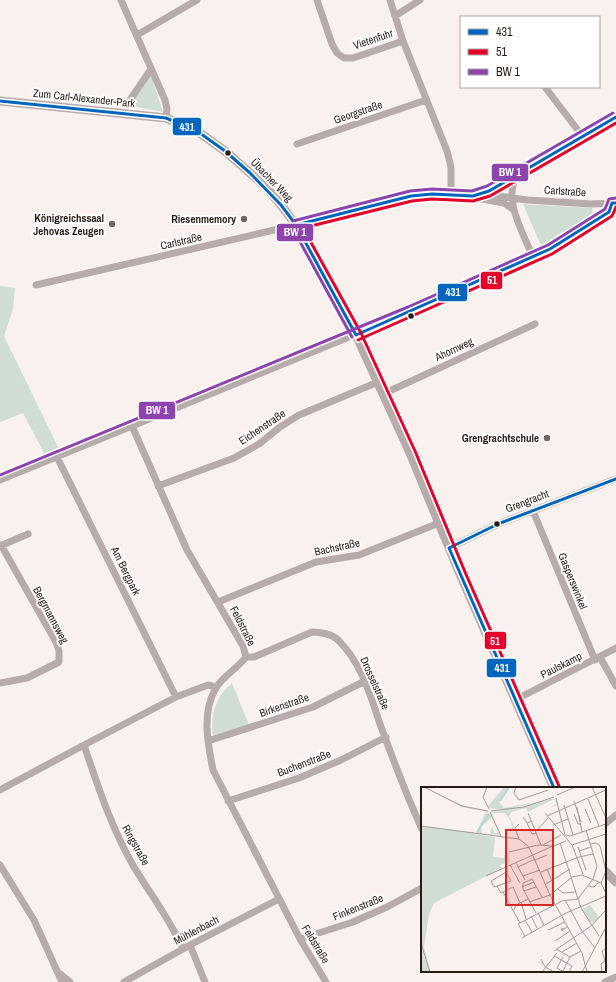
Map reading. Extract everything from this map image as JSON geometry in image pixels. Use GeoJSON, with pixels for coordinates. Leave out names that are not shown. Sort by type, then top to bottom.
{"type":"FeatureCollection","features":[{"type":"Feature","properties":{"kind":"street"},"geometry":{"type":"LineString","coordinates":[[121,0],[166,100],[166,118]]}},
{"type":"Feature","properties":{"kind":"street"},"geometry":{"type":"LineString","coordinates":[[137,35],[197,0]]}},
{"type":"Feature","properties":{"kind":"street","name":"Vietenfuhr"},"geometry":{"type":"LineString","coordinates":[[317,0],[336,53],[344,58],[353,58],[403,41]]}},
{"type":"Feature","properties":{"kind":"street"},"geometry":{"type":"LineString","coordinates":[[390,0],[403,41],[447,151],[451,167],[451,194]]}},
{"type":"Feature","properties":{"kind":"street"},"geometry":{"type":"LineString","coordinates":[[395,16],[420,0]]}},
{"type":"Feature","properties":{"kind":"street"},"geometry":{"type":"LineString","coordinates":[[130,100],[151,69]]}},
{"type":"Feature","properties":{"kind":"street"},"geometry":{"type":"LineString","coordinates":[[546,88],[582,137]]}},
{"type":"Feature","properties":{"kind":"street","name":"Georgstraße"},"geometry":{"type":"LineString","coordinates":[[297,144],[426,100]]}},
{"type":"Feature","properties":{"kind":"street","name":"Zum Carl-Alexander-Park"},"geometry":{"type":"LineString","coordinates":[[0,101],[166,118]]}},
{"type":"Feature","properties":{"kind":"street"},"geometry":{"type":"LineString","coordinates":[[473,196],[489,191],[616,117]]}},
{"type":"Feature","properties":{"kind":"street","name":"Übacher Weg"},"geometry":{"type":"LineString","coordinates":[[166,118],[197,131],[225,151],[266,187],[296,226],[356,334],[410,453],[449,548],[554,787]]}},
{"type":"Feature","properties":{"kind":"street"},"geometry":{"type":"LineString","coordinates":[[525,170],[514,182],[511,191],[514,210],[533,257]]}},
{"type":"Feature","properties":{"kind":"street","name":"Carlstraße"},"geometry":{"type":"LineString","coordinates":[[36,285],[296,226],[390,200],[411,196],[451,194],[473,196],[504,203],[514,210]]}},
{"type":"Feature","properties":{"kind":"street","name":"Carlstraße"},"geometry":{"type":"LineString","coordinates":[[473,196],[491,195],[591,204],[614,203]]}},
{"type":"Feature","properties":{"kind":"street"},"geometry":{"type":"LineString","coordinates":[[0,480],[56,455],[132,426],[356,334],[533,257],[550,249],[609,212],[614,203]]}},
{"type":"Feature","properties":{"kind":"street","name":"Ahornweg"},"geometry":{"type":"LineString","coordinates":[[383,394],[535,324]]}},
{"type":"Feature","properties":{"kind":"street","name":"Eichenstraße"},"geometry":{"type":"LineString","coordinates":[[158,486],[234,458],[259,444],[280,427],[299,416],[378,382]]}},
{"type":"Feature","properties":{"kind":"street","name":"Feldstraße"},"geometry":{"type":"LineString","coordinates":[[132,426],[187,550],[243,646],[246,657],[240,666],[216,687],[208,706],[208,741],[213,770],[300,939],[326,982]]}},
{"type":"Feature","properties":{"kind":"street","name":"Am Bergpark"},"geometry":{"type":"LineString","coordinates":[[56,455],[176,697]]}},
{"type":"Feature","properties":{"kind":"street","name":"Grengracht"},"geometry":{"type":"LineString","coordinates":[[449,548],[498,524],[616,480]]}},
{"type":"Feature","properties":{"kind":"street","name":"Gasperswinkel"},"geometry":{"type":"LineString","coordinates":[[532,511],[597,658],[616,686]]}},
{"type":"Feature","properties":{"kind":"street","name":"Bachstraße"},"geometry":{"type":"LineString","coordinates":[[218,602],[316,562],[359,555],[439,523]]}},
{"type":"Feature","properties":{"kind":"street","name":"Bergmannsweg"},"geometry":{"type":"LineString","coordinates":[[0,683],[27,678],[59,662],[59,651],[56,642],[0,546],[28,534]]}},
{"type":"Feature","properties":{"kind":"street","name":"Drosselstraße"},"geometry":{"type":"LineString","coordinates":[[246,657],[254,656],[312,632],[320,632],[336,638],[355,661],[365,681],[421,826]]}},
{"type":"Feature","properties":{"kind":"street","name":"Paulskamp"},"geometry":{"type":"LineString","coordinates":[[515,700],[616,648]]}},
{"type":"Feature","properties":{"kind":"street","name":"Birkenstraße"},"geometry":{"type":"LineString","coordinates":[[208,741],[313,708],[365,681]]}},
{"type":"Feature","properties":{"kind":"street"},"geometry":{"type":"LineString","coordinates":[[0,790],[176,697],[208,685],[216,687]]}},
{"type":"Feature","properties":{"kind":"street","name":"Buchenstraße"},"geometry":{"type":"LineString","coordinates":[[228,801],[299,778],[386,738]]}},
{"type":"Feature","properties":{"kind":"street","name":"Ringstraße"},"geometry":{"type":"LineString","coordinates":[[84,745],[113,826],[134,867],[173,926],[206,982]]}},
{"type":"Feature","properties":{"kind":"street"},"geometry":{"type":"LineString","coordinates":[[606,823],[616,815]]}},
{"type":"Feature","properties":{"kind":"street"},"geometry":{"type":"LineString","coordinates":[[0,865],[34,920],[62,982]]}},
{"type":"Feature","properties":{"kind":"street"},"geometry":{"type":"LineString","coordinates":[[606,872],[616,882]]}},
{"type":"Feature","properties":{"kind":"street","name":"Finkenstraße"},"geometry":{"type":"LineString","coordinates":[[300,939],[353,922],[387,907],[421,889]]}},
{"type":"Feature","properties":{"kind":"street","name":"Mühlenbach"},"geometry":{"type":"LineString","coordinates":[[124,982],[186,947],[279,899]]}},
{"type":"Feature","properties":{"kind":"street"},"geometry":{"type":"LineString","coordinates":[[59,973],[70,982]]}},
{"type":"Feature","properties":{"kind":"street"},"geometry":{"type":"LineString","coordinates":[[605,982],[616,977]]}},
{"type":"Feature","properties":{"kind":"shaded area"},"geometry":{"type":"Polygon","coordinates":[[[150,73],[163,112],[127,105],[150,73]]]}},
{"type":"Feature","properties":{"kind":"shaded area"},"geometry":{"type":"Polygon","coordinates":[[[523,204],[592,208],[593,213],[588,220],[542,248],[523,204]]]}},
{"type":"Feature","properties":{"kind":"shaded area"},"geometry":{"type":"Polygon","coordinates":[[[0,286],[15,288],[13,309],[4,336],[60,451],[46,457],[23,413],[0,422],[0,286]]]}},
{"type":"Feature","properties":{"kind":"shaded area"},"geometry":{"type":"Polygon","coordinates":[[[232,683],[249,725],[218,735],[213,735],[212,720],[215,706],[226,688],[232,683]]]}},
{"type":"Feature","properties":{"kind":"transit line","name":"431"},"geometry":{"type":"LineString","coordinates":[[0,101],[166,118],[197,131],[225,151],[250,173],[281,205],[296,225],[356,335],[550,249],[609,212],[612,203],[616,203]]}},
{"type":"Feature","properties":{"kind":"transit line"},"geometry":{"type":"LineString","coordinates":[[352,337],[292,227],[293,221],[410,191],[432,189],[472,191],[487,186],[613,113]]}},
{"type":"Feature","properties":{"kind":"transit line","name":"431"},"geometry":{"type":"LineString","coordinates":[[296,225],[411,196],[432,194],[473,196],[489,191],[616,117]]}},
{"type":"Feature","properties":{"kind":"transit line","name":"51"},"geometry":{"type":"LineString","coordinates":[[559,786],[465,572],[415,451],[361,333],[303,228],[412,201],[432,199],[473,201],[490,196],[616,123]]}},
{"type":"Feature","properties":{"kind":"transit line"},"geometry":{"type":"LineString","coordinates":[[0,475],[408,307],[548,245],[605,209],[609,199],[616,198]]}},
{"type":"Feature","properties":{"kind":"transit line","name":"51"},"geometry":{"type":"LineString","coordinates":[[358,340],[552,254],[612,216],[616,207]]}},
{"type":"Feature","properties":{"kind":"transit line","name":"431"},"geometry":{"type":"LineString","coordinates":[[449,548],[498,524],[616,479]]}},
{"type":"Feature","properties":{"kind":"transit line","name":"431"},"geometry":{"type":"LineString","coordinates":[[449,548],[554,787]]}},
{"type":"Feature","properties":{"kind":"place","name":"Riesenmemory"},"geometry":{"type":"Point","coordinates":[244,219]}},
{"type":"Feature","properties":{"kind":"place","name":"Königreichssaal Jehovas Zeugen"},"geometry":{"type":"Point","coordinates":[112,224]}},
{"type":"Feature","properties":{"kind":"place","name":"Grengrachtschule"},"geometry":{"type":"Point","coordinates":[547,438]}}]}
